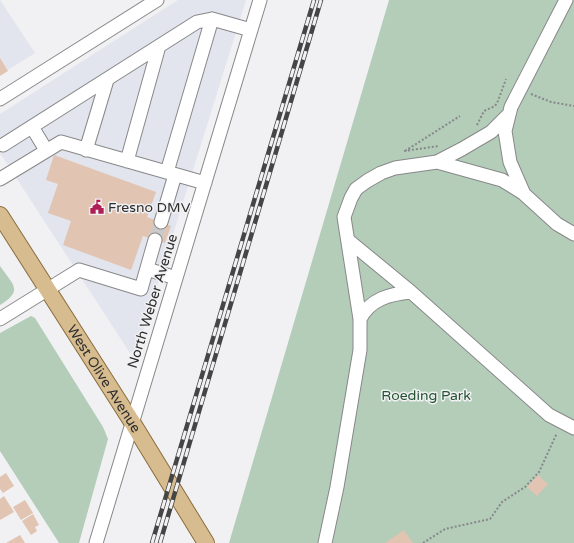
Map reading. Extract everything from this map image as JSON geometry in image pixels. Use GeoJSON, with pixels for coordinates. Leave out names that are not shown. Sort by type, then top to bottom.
{"type":"FeatureCollection","features":[{"type":"Feature","properties":{"kind":"main road","name":"West Olive Avenue"},"geometry":{"type":"LineString","coordinates":[[0,215],[132,422],[206,543]]}},
{"type":"Feature","properties":{"kind":"street"},"geometry":{"type":"LineString","coordinates":[[0,99],[157,0]]}},
{"type":"Feature","properties":{"kind":"street","name":"North Weber Avenue"},"geometry":{"type":"LineString","coordinates":[[96,543],[260,0]]}},
{"type":"Feature","properties":{"kind":"street"},"geometry":{"type":"LineString","coordinates":[[325,543],[360,350],[360,319],[349,241],[344,217],[348,204],[356,189],[367,181],[395,168],[437,162],[491,132],[507,116],[566,0]]}},
{"type":"Feature","properties":{"kind":"street"},"geometry":{"type":"LineString","coordinates":[[3,145],[197,22],[212,19],[251,30]]}},
{"type":"Feature","properties":{"kind":"street"},"geometry":{"type":"LineString","coordinates":[[161,222],[171,173],[212,19]]}},
{"type":"Feature","properties":{"kind":"street"},"geometry":{"type":"LineString","coordinates":[[127,161],[159,46]]}},
{"type":"Feature","properties":{"kind":"street"},"geometry":{"type":"LineString","coordinates":[[86,150],[107,80]]}},
{"type":"Feature","properties":{"kind":"street"},"geometry":{"type":"LineString","coordinates":[[507,116],[505,131],[506,146],[510,162],[524,194]]}},
{"type":"Feature","properties":{"kind":"street"},"geometry":{"type":"LineString","coordinates":[[32,127],[46,150]]}},
{"type":"Feature","properties":{"kind":"street"},"geometry":{"type":"LineString","coordinates":[[0,179],[61,142],[205,183]]}},
{"type":"Feature","properties":{"kind":"street"},"geometry":{"type":"LineString","coordinates":[[437,162],[502,180],[524,194],[556,224],[574,234]]}},
{"type":"Feature","properties":{"kind":"street"},"geometry":{"type":"LineString","coordinates":[[0,319],[79,270],[141,289],[155,240]]}},
{"type":"Feature","properties":{"kind":"street"},"geometry":{"type":"LineString","coordinates":[[349,241],[410,292],[543,410],[561,422],[574,428]]}},
{"type":"Feature","properties":{"kind":"street"},"geometry":{"type":"LineString","coordinates":[[147,269],[176,278]]}},
{"type":"Feature","properties":{"kind":"street"},"geometry":{"type":"LineString","coordinates":[[360,319],[369,306],[385,296],[410,292]]}},
{"type":"Feature","properties":{"kind":"path"},"geometry":{"type":"LineString","coordinates":[[474,128],[484,111],[498,101],[506,79]]}},
{"type":"Feature","properties":{"kind":"path"},"geometry":{"type":"LineString","coordinates":[[532,94],[551,102],[574,106]]}},
{"type":"Feature","properties":{"kind":"path"},"geometry":{"type":"LineString","coordinates":[[440,145],[404,151],[460,116]]}},
{"type":"Feature","properties":{"kind":"path"},"geometry":{"type":"LineString","coordinates":[[423,543],[445,529],[490,520],[502,502],[525,487],[539,472],[561,422]]}},
{"type":"Feature","properties":{"kind":"shaded area"},"geometry":{"type":"Polygon","coordinates":[[[0,0],[35,53],[0,75],[0,0]]]}},
{"type":"Feature","properties":{"kind":"shaded area"},"geometry":{"type":"Polygon","coordinates":[[[178,0],[246,0],[137,350],[130,353],[0,153],[0,114],[178,0]]]}},
{"type":"Feature","properties":{"kind":"green space","name":"Roeding Park"},"geometry":{"type":"Polygon","coordinates":[[[389,0],[574,0],[574,543],[229,543],[389,0]]]}},
{"type":"Feature","properties":{"kind":"green space"},"geometry":{"type":"Polygon","coordinates":[[[0,266],[12,283],[14,291],[7,300],[0,305],[0,266]]]}},
{"type":"Feature","properties":{"kind":"green space"},"geometry":{"type":"Polygon","coordinates":[[[31,316],[35,318],[103,427],[108,439],[79,543],[59,543],[0,451],[0,333],[31,316]]]}},
{"type":"Feature","properties":{"kind":"building"},"geometry":{"type":"Polygon","coordinates":[[[0,58],[8,71],[0,76],[0,58]]]}},
{"type":"Feature","properties":{"kind":"building"},"geometry":{"type":"Polygon","coordinates":[[[54,155],[156,192],[147,217],[171,226],[165,243],[143,236],[131,270],[63,245],[71,221],[48,213],[58,184],[46,180],[54,155]]]}},
{"type":"Feature","properties":{"kind":"building"},"geometry":{"type":"Polygon","coordinates":[[[6,473],[14,486],[3,493],[0,489],[0,477],[6,473]]]}},
{"type":"Feature","properties":{"kind":"building"},"geometry":{"type":"Polygon","coordinates":[[[538,475],[548,484],[537,496],[527,487],[538,475]]]}},
{"type":"Feature","properties":{"kind":"building"},"geometry":{"type":"Polygon","coordinates":[[[4,496],[14,512],[0,520],[0,499],[4,496]]]}},
{"type":"Feature","properties":{"kind":"building"},"geometry":{"type":"Polygon","coordinates":[[[25,500],[33,513],[21,520],[13,507],[25,500]]]}},
{"type":"Feature","properties":{"kind":"building"},"geometry":{"type":"Polygon","coordinates":[[[33,514],[39,525],[35,527],[37,531],[31,535],[22,521],[33,514]]]}},
{"type":"Feature","properties":{"kind":"building"},"geometry":{"type":"Polygon","coordinates":[[[404,530],[413,543],[385,543],[404,530]]]}},
{"type":"Feature","properties":{"kind":"building"},"geometry":{"type":"Polygon","coordinates":[[[20,535],[25,543],[6,543],[20,535]]]}},
{"type":"Feature","properties":{"kind":"tunnel"},"geometry":{"type":"LineString","coordinates":[[155,240],[161,222]]}},
{"type":"Feature","properties":{"kind":"railway"},"geometry":{"type":"LineString","coordinates":[[152,543],[314,0]]}},
{"type":"Feature","properties":{"kind":"railway"},"geometry":{"type":"LineString","coordinates":[[160,543],[321,0]]}},
{"type":"Feature","properties":{"kind":"place","name":"Fresno DMV"},"geometry":{"type":"Point","coordinates":[97,207]}}]}
